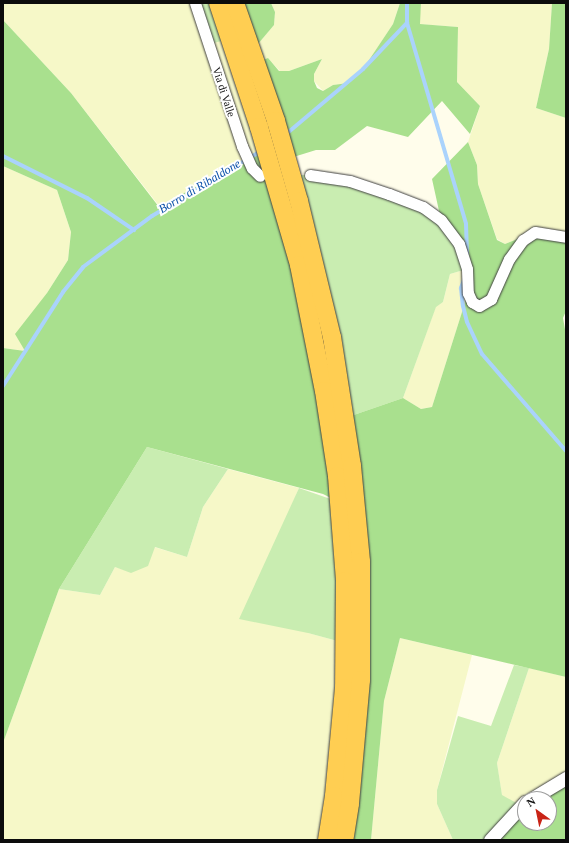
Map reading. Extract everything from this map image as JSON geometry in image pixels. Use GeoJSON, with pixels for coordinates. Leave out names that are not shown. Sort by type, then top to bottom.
{"type":"FeatureCollection","features":[{"type":"Feature","properties":{"kind":"highway"},"geometry":{"type":"LineString","coordinates":[[218,3],[259,127],[299,265],[324,391],[337,476],[344,581],[344,688],[334,796],[327,840]]}},
{"type":"Feature","properties":{"kind":"highway"},"geometry":{"type":"LineString","coordinates":[[235,3],[276,120],[299,201],[332,337],[352,466],[361,562],[361,680],[351,797],[344,840]]}},
{"type":"Feature","properties":{"kind":"street","name":"Via di Valle"},"geometry":{"type":"LineString","coordinates":[[195,3],[245,153],[250,165],[260,176]]}},
{"type":"Feature","properties":{"kind":"street"},"geometry":{"type":"LineString","coordinates":[[310,175],[350,181],[389,194],[423,207],[441,220],[459,244],[467,269],[468,293],[472,302],[479,306],[491,300],[509,259],[523,240],[535,232],[566,236]]}},
{"type":"Feature","properties":{"kind":"street"},"geometry":{"type":"LineString","coordinates":[[544,791],[566,778]]}},
{"type":"Feature","properties":{"kind":"street"},"geometry":{"type":"LineString","coordinates":[[490,840],[517,811]]}},
{"type":"Feature","properties":{"kind":"green space"},"geometry":{"type":"Polygon","coordinates":[[[3,3],[195,3],[230,39],[266,152],[238,163],[160,207],[71,93],[3,20],[3,3]]]}},
{"type":"Feature","properties":{"kind":"green space"},"geometry":{"type":"Polygon","coordinates":[[[195,3],[218,3],[230,39],[209,44],[195,3]]]}},
{"type":"Feature","properties":{"kind":"green space"},"geometry":{"type":"Polygon","coordinates":[[[235,3],[271,3],[275,12],[274,25],[252,51],[235,3]]]}},
{"type":"Feature","properties":{"kind":"green space"},"geometry":{"type":"Polygon","coordinates":[[[271,3],[400,3],[393,24],[363,69],[348,83],[333,85],[323,91],[314,81],[314,74],[322,59],[289,71],[280,71],[268,59],[256,63],[252,51],[274,25],[275,12],[271,3]]]}},
{"type":"Feature","properties":{"kind":"green space"},"geometry":{"type":"Polygon","coordinates":[[[400,3],[421,3],[420,24],[458,27],[457,82],[480,106],[470,134],[442,101],[408,137],[367,126],[335,150],[316,150],[287,159],[256,63],[268,58],[279,71],[289,71],[322,59],[314,74],[314,81],[317,88],[323,91],[333,85],[348,83],[363,69],[393,24],[400,3]]]}},
{"type":"Feature","properties":{"kind":"green space"},"geometry":{"type":"Polygon","coordinates":[[[421,3],[552,3],[549,49],[536,108],[566,118],[566,237],[535,232],[505,244],[497,239],[478,184],[477,165],[468,142],[480,106],[457,82],[458,27],[419,24],[421,3]]]}},
{"type":"Feature","properties":{"kind":"green space"},"geometry":{"type":"Polygon","coordinates":[[[552,3],[566,3],[566,118],[536,108],[549,49],[552,3]]]}},
{"type":"Feature","properties":{"kind":"green space"},"geometry":{"type":"Polygon","coordinates":[[[3,20],[71,93],[159,207],[238,163],[266,152],[299,265],[339,502],[323,494],[147,447],[59,589],[3,743],[3,348],[25,351],[15,334],[47,293],[68,260],[71,232],[57,190],[3,166],[3,20]]]}},
{"type":"Feature","properties":{"kind":"green space"},"geometry":{"type":"Polygon","coordinates":[[[468,142],[477,165],[478,184],[497,240],[505,244],[535,232],[566,237],[566,311],[563,318],[566,335],[566,677],[400,638],[384,701],[371,840],[344,840],[345,418],[403,398],[421,409],[432,407],[468,293],[467,269],[441,220],[432,179],[468,142]]]}},
{"type":"Feature","properties":{"kind":"green space"},"geometry":{"type":"Polygon","coordinates":[[[3,166],[57,190],[71,232],[68,260],[47,293],[26,351],[3,348],[3,166]]]}},
{"type":"Feature","properties":{"kind":"green space"},"geometry":{"type":"Polygon","coordinates":[[[292,175],[310,175],[350,181],[441,220],[467,269],[450,274],[443,302],[436,307],[403,398],[345,418],[292,175]]]}},
{"type":"Feature","properties":{"kind":"green space"},"geometry":{"type":"Polygon","coordinates":[[[467,269],[468,293],[432,407],[421,409],[403,398],[436,306],[443,302],[450,274],[467,269]]]}},
{"type":"Feature","properties":{"kind":"green space"},"geometry":{"type":"Polygon","coordinates":[[[147,447],[228,469],[203,507],[187,557],[155,547],[148,566],[131,573],[115,567],[100,595],[59,589],[147,447]]]}},
{"type":"Feature","properties":{"kind":"green space"},"geometry":{"type":"Polygon","coordinates":[[[228,469],[299,488],[279,536],[308,633],[345,643],[327,840],[3,840],[3,743],[59,589],[100,595],[115,567],[131,572],[154,547],[187,557],[203,507],[228,469]]]}},
{"type":"Feature","properties":{"kind":"green space"},"geometry":{"type":"Polygon","coordinates":[[[299,488],[339,502],[345,643],[308,633],[239,619],[299,488]]]}},
{"type":"Feature","properties":{"kind":"green space"},"geometry":{"type":"Polygon","coordinates":[[[400,638],[472,655],[437,790],[437,804],[453,840],[371,840],[384,701],[400,638]]]}},
{"type":"Feature","properties":{"kind":"green space"},"geometry":{"type":"Polygon","coordinates":[[[514,665],[529,668],[497,763],[502,795],[517,803],[517,808],[490,840],[453,840],[437,804],[437,790],[458,716],[491,726],[514,665]]]}},
{"type":"Feature","properties":{"kind":"green space"},"geometry":{"type":"Polygon","coordinates":[[[529,668],[566,677],[566,778],[544,791],[517,791],[517,804],[502,796],[497,763],[529,668]]]}},
{"type":"Feature","properties":{"kind":"green space"},"geometry":{"type":"Polygon","coordinates":[[[566,778],[566,840],[490,840],[517,811],[517,831],[557,831],[557,791],[544,791],[566,778]]]}},
{"type":"Feature","properties":{"kind":"waterway"},"geometry":{"type":"LineString","coordinates":[[407,3],[407,23],[466,224],[467,259]]}},
{"type":"Feature","properties":{"kind":"waterway","name":"Borro di Ribaldone"},"geometry":{"type":"LineString","coordinates":[[285,135],[363,69],[407,23]]}},
{"type":"Feature","properties":{"kind":"waterway","name":"Borro di Ribaldone"},"geometry":{"type":"LineString","coordinates":[[3,386],[63,292],[83,267],[152,216],[261,151]]}},
{"type":"Feature","properties":{"kind":"waterway"},"geometry":{"type":"LineString","coordinates":[[3,156],[87,198],[134,230]]}},
{"type":"Feature","properties":{"kind":"waterway"},"geometry":{"type":"LineString","coordinates":[[464,280],[461,288],[463,306],[467,322],[482,354],[566,451]]}}]}
